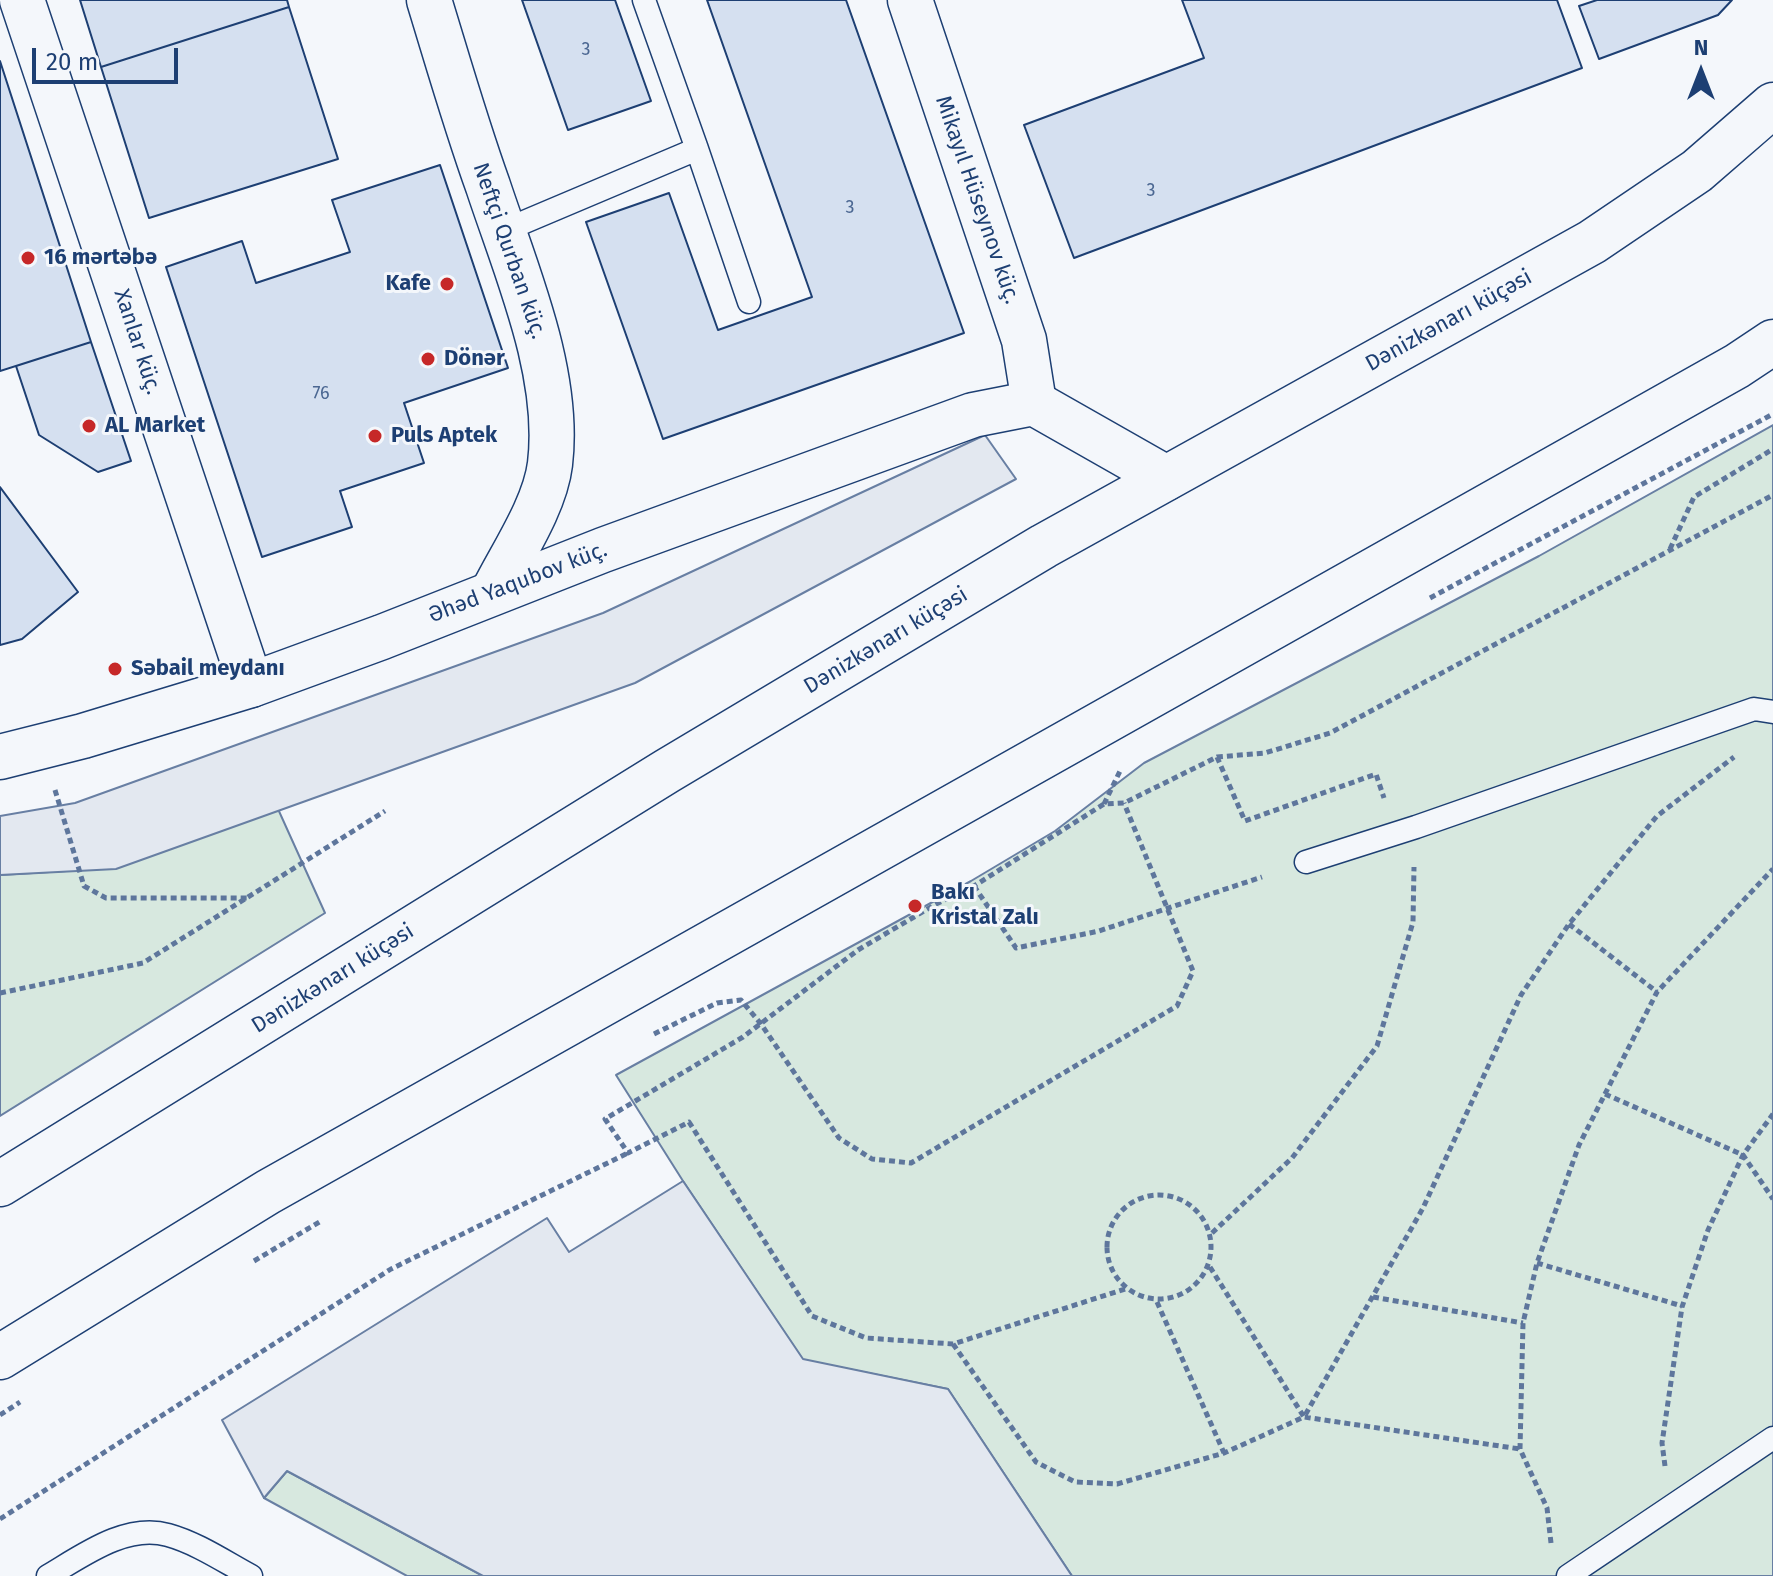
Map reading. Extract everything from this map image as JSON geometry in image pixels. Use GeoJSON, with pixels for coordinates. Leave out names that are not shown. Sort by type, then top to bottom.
{"type":"FeatureCollection","features":[{"type":"Feature","properties":{"kind":"main road","name":"Xanlar küç."},"geometry":{"type":"LineString","coordinates":[[22,0],[251,685]]}},
{"type":"Feature","properties":{"kind":"main road","name":"Neftçi Qurban küç."},"geometry":{"type":"LineString","coordinates":[[429,0],[465,121],[541,344],[551,425],[550,466],[538,504],[493,592]]}},
{"type":"Feature","properties":{"kind":"main road","name":"Mikayıl Hüseynov küç."},"geometry":{"type":"LineString","coordinates":[[910,0],[1024,340],[1034,403]]}},
{"type":"Feature","properties":{"kind":"main road","name":"Dənizkənarı küçəsi"},"geometry":{"type":"LineString","coordinates":[[0,1184],[667,771],[1044,546],[1592,242],[1697,171],[1773,105]]}},
{"type":"Feature","properties":{"kind":"main road"},"geometry":{"type":"LineString","coordinates":[[0,1357],[268,1192],[1503,500],[1737,366],[1773,342]]}},
{"type":"Feature","properties":{"kind":"main road","name":"Əhəd Yaqubov küç."},"geometry":{"type":"LineString","coordinates":[[0,757],[251,685],[973,415],[1034,403]]}},
{"type":"Feature","properties":{"kind":"main road"},"geometry":{"type":"LineString","coordinates":[[1034,403],[1166,478]]}},
{"type":"Feature","properties":{"kind":"lane"},"geometry":{"type":"LineString","coordinates":[[644,0],[749,302]]}},
{"type":"Feature","properties":{"kind":"lane"},"geometry":{"type":"LineString","coordinates":[[503,231],[697,149]]}},
{"type":"Feature","properties":{"kind":"lane"},"geometry":{"type":"LineString","coordinates":[[1306,862],[1754,709],[1773,712]]}},
{"type":"Feature","properties":{"kind":"lane"},"geometry":{"type":"LineString","coordinates":[[1568,1576],[1773,1438]]}},
{"type":"Feature","properties":{"kind":"lane"},"geometry":{"type":"LineString","coordinates":[[48,1576],[116,1539],[141,1533],[166,1534],[251,1576]]}},
{"type":"Feature","properties":{"kind":"path"},"geometry":{"type":"LineString","coordinates":[[1422,602],[1773,414]]}},
{"type":"Feature","properties":{"kind":"path"},"geometry":{"type":"LineString","coordinates":[[1669,550],[1694,497],[1773,449]]}},
{"type":"Feature","properties":{"kind":"path"},"geometry":{"type":"LineString","coordinates":[[628,1153],[605,1119],[761,1024],[858,950],[936,904],[974,886],[1104,804],[1124,803],[1217,757],[1265,753],[1330,733],[1773,495]]}},
{"type":"Feature","properties":{"kind":"path"},"geometry":{"type":"LineString","coordinates":[[42,746],[84,886],[106,898],[248,898]]}},
{"type":"Feature","properties":{"kind":"path"},"geometry":{"type":"LineString","coordinates":[[1304,1417],[1423,1208],[1521,995],[1569,924],[1657,816],[1738,754]]}},
{"type":"Feature","properties":{"kind":"path"},"geometry":{"type":"LineString","coordinates":[[1212,1233],[1292,1158],[1377,1046],[1413,922],[1406,830],[1376,774],[1245,821],[1217,757]]}},
{"type":"Feature","properties":{"kind":"path"},"geometry":{"type":"LineString","coordinates":[[1104,804],[1124,766]]}},
{"type":"Feature","properties":{"kind":"path"},"geometry":{"type":"LineString","coordinates":[[649,1036],[717,1003],[741,1000],[761,1024],[839,1138],[872,1159],[911,1163],[1177,1006],[1193,971],[1124,803]]}},
{"type":"Feature","properties":{"kind":"path"},"geometry":{"type":"LineString","coordinates":[[0,993],[143,963],[385,811]]}},
{"type":"Feature","properties":{"kind":"path"},"geometry":{"type":"LineString","coordinates":[[1550,1552],[1547,1508],[1520,1449],[1523,1323],[1537,1263],[1579,1145],[1657,992],[1773,869]]}},
{"type":"Feature","properties":{"kind":"path"},"geometry":{"type":"LineString","coordinates":[[974,886],[1016,948],[1099,931],[1262,877]]}},
{"type":"Feature","properties":{"kind":"path"},"geometry":{"type":"LineString","coordinates":[[1569,924],[1657,992]]}},
{"type":"Feature","properties":{"kind":"path"},"geometry":{"type":"LineString","coordinates":[[1605,1094],[1743,1155],[1773,1199]]}},
{"type":"Feature","properties":{"kind":"path"},"geometry":{"type":"LineString","coordinates":[[1671,1506],[1662,1443],[1682,1307],[1708,1230],[1743,1155],[1773,1114]]}},
{"type":"Feature","properties":{"kind":"path"},"geometry":{"type":"LineString","coordinates":[[0,1519],[391,1269],[689,1122],[812,1316],[866,1338],[953,1344],[1125,1289]]}},
{"type":"Feature","properties":{"kind":"path"},"geometry":{"type":"LineString","coordinates":[[1210,1267],[1189,1293],[1157,1302],[1125,1289],[1107,1262],[1109,1228],[1130,1202],[1162,1193],[1194,1205],[1212,1233],[1210,1267],[1304,1417]]}},
{"type":"Feature","properties":{"kind":"path"},"geometry":{"type":"LineString","coordinates":[[240,1269],[333,1214]]}},
{"type":"Feature","properties":{"kind":"path"},"geometry":{"type":"LineString","coordinates":[[1537,1263],[1682,1307]]}},
{"type":"Feature","properties":{"kind":"path"},"geometry":{"type":"LineString","coordinates":[[1373,1297],[1523,1323]]}},
{"type":"Feature","properties":{"kind":"path"},"geometry":{"type":"LineString","coordinates":[[1157,1302],[1224,1453]]}},
{"type":"Feature","properties":{"kind":"path"},"geometry":{"type":"LineString","coordinates":[[953,1344],[1036,1462],[1075,1482],[1117,1484],[1224,1453],[1304,1417],[1520,1449]]}},
{"type":"Feature","properties":{"kind":"path"},"geometry":{"type":"LineString","coordinates":[[0,1415],[27,1398]]}},
{"type":"Feature","properties":{"kind":"shaded area"},"geometry":{"type":"Polygon","coordinates":[[[1773,425],[1773,1576],[1072,1576],[948,1389],[803,1360],[616,1075],[971,881],[1055,831],[1144,763],[1539,556],[1773,425]]]}},
{"type":"Feature","properties":{"kind":"shaded area"},"geometry":{"type":"Polygon","coordinates":[[[985,435],[1016,479],[635,683],[116,869],[0,875],[0,816],[75,803],[603,613],[985,435]]]}},
{"type":"Feature","properties":{"kind":"shaded area"},"geometry":{"type":"Polygon","coordinates":[[[278,809],[325,913],[0,1116],[0,875],[116,868],[278,809]]]}},
{"type":"Feature","properties":{"kind":"shaded area"},"geometry":{"type":"Polygon","coordinates":[[[683,1181],[803,1359],[948,1389],[1072,1576],[483,1576],[287,1471],[264,1498],[222,1420],[547,1218],[569,1252],[683,1181]]]}},
{"type":"Feature","properties":{"kind":"shaded area"},"geometry":{"type":"Polygon","coordinates":[[[287,1471],[483,1576],[407,1576],[264,1498],[287,1471]]]}},
{"type":"Feature","properties":{"kind":"building"},"geometry":{"type":"Polygon","coordinates":[[[80,0],[287,0],[289,7],[101,67],[80,0]]]}},
{"type":"Feature","properties":{"kind":"building"},"geometry":{"type":"Polygon","coordinates":[[[522,0],[615,0],[651,101],[568,130],[522,0]]]}},
{"type":"Feature","properties":{"kind":"building"},"geometry":{"type":"Polygon","coordinates":[[[707,0],[846,0],[964,333],[663,439],[586,222],[669,193],[718,330],[812,297],[707,0]]]}},
{"type":"Feature","properties":{"kind":"building"},"geometry":{"type":"Polygon","coordinates":[[[1182,0],[1557,0],[1582,68],[1074,258],[1024,125],[1204,58],[1182,0]]]}},
{"type":"Feature","properties":{"kind":"building"},"geometry":{"type":"Polygon","coordinates":[[[1597,0],[1732,0],[1718,15],[1599,59],[1579,6],[1597,0]]]}},
{"type":"Feature","properties":{"kind":"building"},"geometry":{"type":"Polygon","coordinates":[[[289,7],[338,159],[149,218],[101,67],[289,7]]]}},
{"type":"Feature","properties":{"kind":"building"},"geometry":{"type":"Polygon","coordinates":[[[0,61],[91,342],[0,371],[0,61]]]}},
{"type":"Feature","properties":{"kind":"building"},"geometry":{"type":"Polygon","coordinates":[[[440,165],[508,368],[404,403],[424,463],[340,491],[352,527],[262,557],[166,267],[242,241],[256,283],[350,252],[332,200],[440,165]]]}},
{"type":"Feature","properties":{"kind":"building"},"geometry":{"type":"Polygon","coordinates":[[[91,342],[131,461],[98,472],[39,435],[16,366],[91,342]]]}},
{"type":"Feature","properties":{"kind":"building"},"geometry":{"type":"Polygon","coordinates":[[[0,487],[78,592],[22,639],[0,645],[0,487]]]}},
{"type":"Feature","properties":{"kind":"place","name":"16 mərtəbə"},"geometry":{"type":"Point","coordinates":[28,258]}},
{"type":"Feature","properties":{"kind":"place","name":"Kafe"},"geometry":{"type":"Point","coordinates":[447,284]}},
{"type":"Feature","properties":{"kind":"place","name":"Dönər"},"geometry":{"type":"Point","coordinates":[428,359]}},
{"type":"Feature","properties":{"kind":"place","name":"AL Market"},"geometry":{"type":"Point","coordinates":[89,426]}},
{"type":"Feature","properties":{"kind":"place","name":"Puls Aptek"},"geometry":{"type":"Point","coordinates":[375,436]}},
{"type":"Feature","properties":{"kind":"place","name":"Səbail meydanı"},"geometry":{"type":"Point","coordinates":[115,669]}},
{"type":"Feature","properties":{"kind":"place","name":"Bakı Kristal Zalı"},"geometry":{"type":"Point","coordinates":[915,906]}}]}
